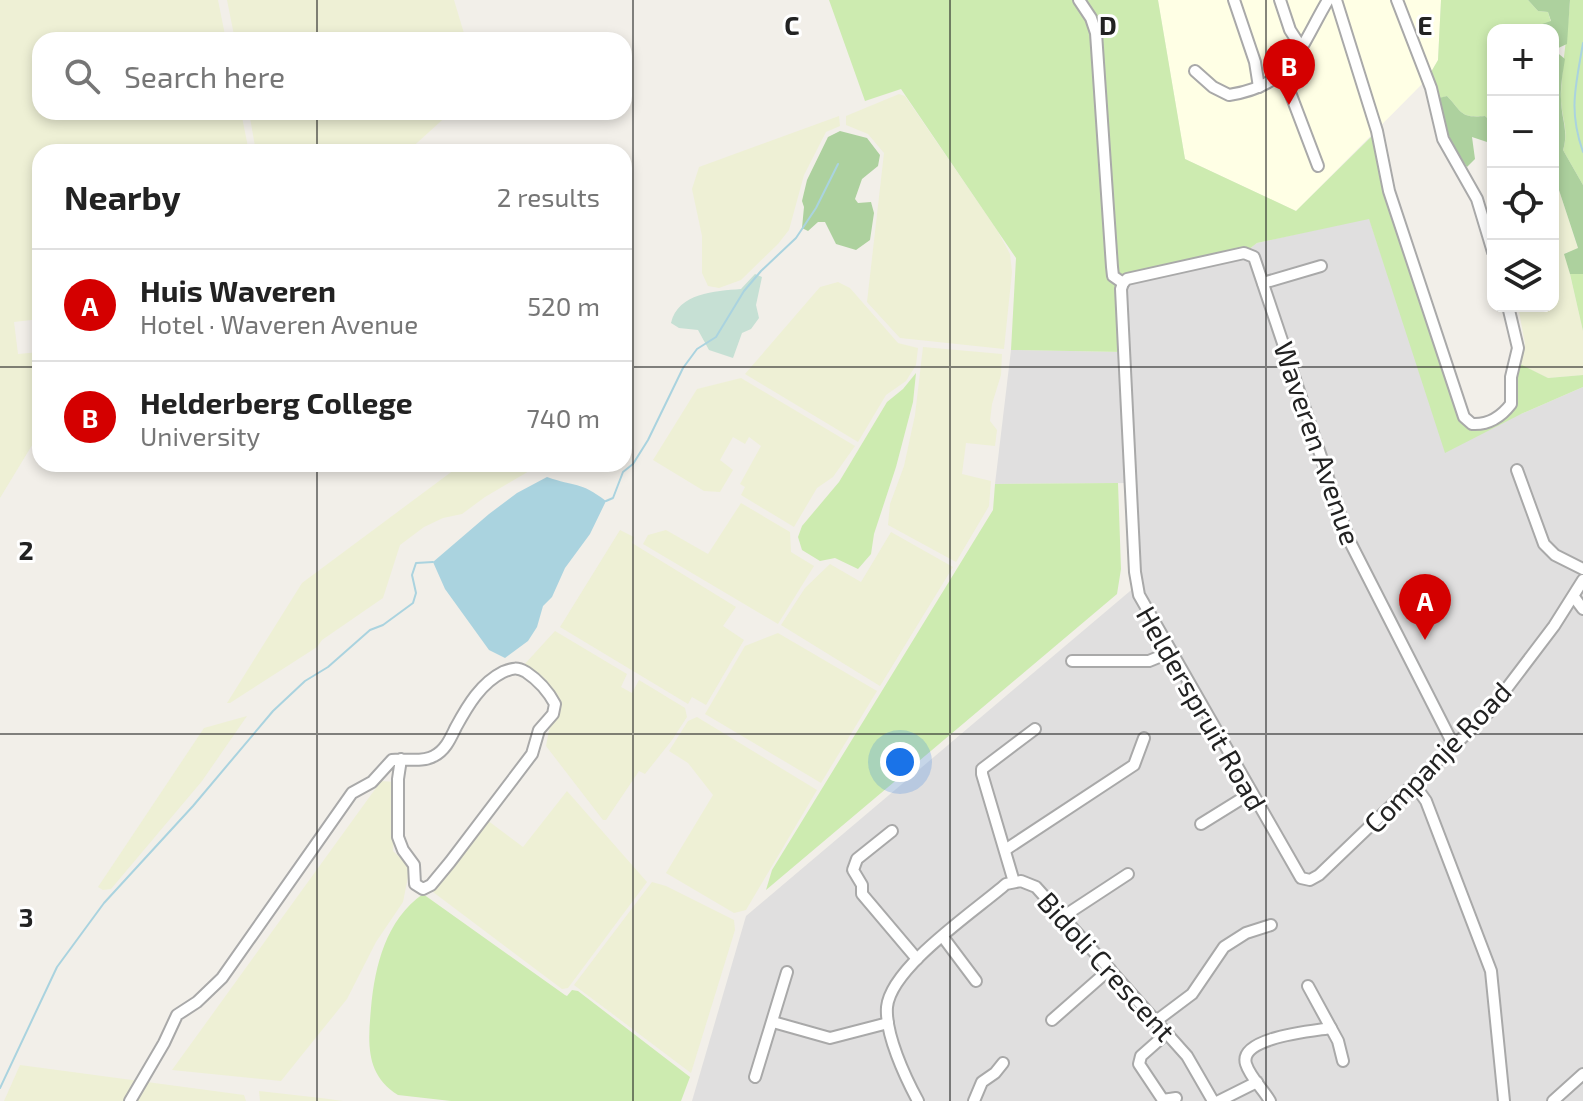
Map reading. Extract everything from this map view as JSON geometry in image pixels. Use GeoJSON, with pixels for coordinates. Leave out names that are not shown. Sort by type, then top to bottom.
{"type":"FeatureCollection","features":[{"type":"Feature","properties":{"kind":"street"},"geometry":{"type":"LineString","coordinates":[[1079,0],[1091,18],[1096,33],[1112,267],[1113,276],[1123,283]]}},
{"type":"Feature","properties":{"kind":"street"},"geometry":{"type":"LineString","coordinates":[[1234,0],[1255,62],[1259,87]]}},
{"type":"Feature","properties":{"kind":"street"},"geometry":{"type":"LineString","coordinates":[[1280,0],[1290,30],[1301,47]]}},
{"type":"Feature","properties":{"kind":"street"},"geometry":{"type":"LineString","coordinates":[[1195,71],[1225,95],[1259,87],[1283,74],[1328,0]]}},
{"type":"Feature","properties":{"kind":"street"},"geometry":{"type":"LineString","coordinates":[[1336,0],[1377,131],[1389,191],[1413,267],[1464,417],[1472,424],[1487,423],[1511,404],[1511,377],[1518,348],[1509,312]]}},
{"type":"Feature","properties":{"kind":"street"},"geometry":{"type":"LineString","coordinates":[[1397,0],[1431,88],[1443,139],[1477,199],[1489,240]]}},
{"type":"Feature","properties":{"kind":"street"},"geometry":{"type":"LineString","coordinates":[[1283,74],[1318,166]]}},
{"type":"Feature","properties":{"kind":"street","name":"Waveren Avenue"},"geometry":{"type":"LineString","coordinates":[[1123,283],[1127,279],[1247,253],[1254,257],[1349,540],[1454,746]]}},
{"type":"Feature","properties":{"kind":"street"},"geometry":{"type":"LineString","coordinates":[[1263,283],[1321,266]]}},
{"type":"Feature","properties":{"kind":"street","name":"Helderspruit Road"},"geometry":{"type":"LineString","coordinates":[[1123,283],[1121,298],[1136,586],[1297,874],[1306,880]]}},
{"type":"Feature","properties":{"kind":"street"},"geometry":{"type":"LineString","coordinates":[[1517,470],[1544,544],[1555,555],[1583,569]]}},
{"type":"Feature","properties":{"kind":"street","name":"Companje Road"},"geometry":{"type":"LineString","coordinates":[[1306,880],[1319,875],[1497,702],[1574,597],[1583,580]]}},
{"type":"Feature","properties":{"kind":"street"},"geometry":{"type":"LineString","coordinates":[[1574,597],[1583,609]]}},
{"type":"Feature","properties":{"kind":"street"},"geometry":{"type":"LineString","coordinates":[[1072,661],[1149,661],[1171,652]]}},
{"type":"Feature","properties":{"kind":"street"},"geometry":{"type":"LineString","coordinates":[[130,1101],[177,1015],[197,1002],[222,978],[352,793],[372,782],[390,761],[401,759],[424,759],[438,754],[485,683],[513,668],[519,668],[539,682],[555,704],[553,714],[539,730],[532,754],[450,862],[431,885],[423,889],[415,884],[414,865],[398,837],[401,759]]}},
{"type":"Feature","properties":{"kind":"street"},"geometry":{"type":"LineString","coordinates":[[1014,882],[982,769],[1035,729]]}},
{"type":"Feature","properties":{"kind":"street"},"geometry":{"type":"LineString","coordinates":[[1005,850],[1129,768],[1137,760],[1144,738]]}},
{"type":"Feature","properties":{"kind":"street"},"geometry":{"type":"LineString","coordinates":[[1414,784],[1426,801],[1491,971],[1504,1101]]}},
{"type":"Feature","properties":{"kind":"street"},"geometry":{"type":"LineString","coordinates":[[1201,824],[1251,793]]}},
{"type":"Feature","properties":{"kind":"street"},"geometry":{"type":"LineString","coordinates":[[892,831],[854,863],[853,870],[862,885],[862,894],[917,959]]}},
{"type":"Feature","properties":{"kind":"street"},"geometry":{"type":"LineString","coordinates":[[1064,916],[1128,874]]}},
{"type":"Feature","properties":{"kind":"street","name":"Bidoli Crescent"},"geometry":{"type":"LineString","coordinates":[[888,1023],[888,1003],[895,984],[917,959],[1006,884],[1031,883],[1064,916],[1193,1064],[1213,1101]]}},
{"type":"Feature","properties":{"kind":"street"},"geometry":{"type":"LineString","coordinates":[[1156,1021],[1192,994],[1224,947],[1246,933],[1271,925]]}},
{"type":"Feature","properties":{"kind":"street"},"geometry":{"type":"LineString","coordinates":[[943,937],[976,981]]}},
{"type":"Feature","properties":{"kind":"street"},"geometry":{"type":"LineString","coordinates":[[1052,1020],[1110,969]]}},
{"type":"Feature","properties":{"kind":"street"},"geometry":{"type":"LineString","coordinates":[[755,1077],[787,972]]}},
{"type":"Feature","properties":{"kind":"street"},"geometry":{"type":"LineString","coordinates":[[1308,986],[1341,1047],[1343,1061]]}},
{"type":"Feature","properties":{"kind":"street"},"geometry":{"type":"LineString","coordinates":[[773,1022],[830,1038],[888,1023],[918,1101]]}},
{"type":"Feature","properties":{"kind":"street"},"geometry":{"type":"LineString","coordinates":[[1270,1101],[1246,1059],[1251,1049],[1257,1044],[1331,1028]]}},
{"type":"Feature","properties":{"kind":"street"},"geometry":{"type":"LineString","coordinates":[[1167,1033],[1141,1056],[1139,1064],[1163,1100],[1176,1098]]}},
{"type":"Feature","properties":{"kind":"street"},"geometry":{"type":"LineString","coordinates":[[974,1101],[982,1082],[1003,1063]]}},
{"type":"Feature","properties":{"kind":"street"},"geometry":{"type":"LineString","coordinates":[[1553,1101],[1583,1074]]}},
{"type":"Feature","properties":{"kind":"street"},"geometry":{"type":"LineString","coordinates":[[1219,1101],[1257,1082]]}},
{"type":"Feature","properties":{"kind":"shaded area"},"geometry":{"type":"Polygon","coordinates":[[[0,0],[218,0],[224,32],[32,32],[32,120],[243,120],[247,144],[32,144],[32,320],[14,322],[18,354],[32,353],[32,445],[0,498],[0,0]]]}},
{"type":"Feature","properties":{"kind":"shaded area"},"geometry":{"type":"Polygon","coordinates":[[[227,0],[454,0],[464,32],[233,32],[227,0]]]}},
{"type":"Feature","properties":{"kind":"shaded area"},"geometry":{"type":"Polygon","coordinates":[[[1158,0],[1441,0],[1438,60],[1427,79],[1296,211],[1185,159],[1158,0]]]}},
{"type":"Feature","properties":{"kind":"shaded area"},"geometry":{"type":"Polygon","coordinates":[[[899,94],[905,96],[997,230],[1010,254],[1012,272],[1004,349],[900,338],[867,302],[884,153],[868,134],[846,125],[846,116],[899,94]]]}},
{"type":"Feature","properties":{"kind":"shaded area"},"geometry":{"type":"Polygon","coordinates":[[[839,116],[840,126],[826,132],[804,175],[789,230],[741,280],[719,288],[708,286],[702,273],[702,236],[692,189],[699,167],[839,116]]]}},
{"type":"Feature","properties":{"kind":"shaded area"},"geometry":{"type":"Polygon","coordinates":[[[250,120],[442,120],[416,144],[255,144],[250,120]]]}},
{"type":"Feature","properties":{"kind":"shaded area"},"geometry":{"type":"Polygon","coordinates":[[[1559,190],[1578,249],[1565,253],[1583,331],[1583,375],[1548,378],[1520,364],[1525,344],[1519,312],[1559,312],[1559,190]]]}},
{"type":"Feature","properties":{"kind":"shaded area"},"geometry":{"type":"Polygon","coordinates":[[[1369,218],[1439,429],[1521,414],[1583,387],[1583,1101],[692,1101],[746,916],[1136,586],[1130,483],[995,484],[1011,350],[1124,352],[1121,285],[1244,253],[1257,243],[1369,218]]]}},
{"type":"Feature","properties":{"kind":"shaded area"},"geometry":{"type":"Polygon","coordinates":[[[755,274],[762,277],[756,305],[759,318],[751,329],[742,333],[733,358],[709,350],[698,330],[679,328],[671,323],[681,305],[689,300],[709,293],[741,289],[755,274]]]}},
{"type":"Feature","properties":{"kind":"shaded area"},"geometry":{"type":"Polygon","coordinates":[[[838,282],[850,288],[898,343],[918,348],[916,365],[906,381],[886,395],[858,442],[745,374],[820,287],[838,282]]]}},
{"type":"Feature","properties":{"kind":"shaded area"},"geometry":{"type":"Polygon","coordinates":[[[923,347],[1002,354],[1001,375],[990,421],[997,430],[995,446],[966,443],[962,474],[991,481],[989,506],[956,562],[888,525],[890,504],[904,466],[915,415],[923,347]]]}},
{"type":"Feature","properties":{"kind":"shaded area"},"geometry":{"type":"Polygon","coordinates":[[[741,378],[855,446],[833,477],[817,488],[794,527],[741,495],[745,487],[740,484],[761,446],[749,437],[745,444],[733,437],[720,460],[733,470],[720,492],[704,491],[653,460],[697,389],[741,378]]]}},
{"type":"Feature","properties":{"kind":"shaded area"},"geometry":{"type":"Polygon","coordinates":[[[451,472],[527,472],[462,514],[424,527],[400,545],[383,598],[322,640],[317,647],[227,703],[302,583],[451,472]]]}},
{"type":"Feature","properties":{"kind":"shaded area"},"geometry":{"type":"Polygon","coordinates":[[[741,503],[790,532],[791,552],[814,566],[778,624],[643,544],[648,535],[666,530],[708,554],[741,503]]]}},
{"type":"Feature","properties":{"kind":"shaded area"},"geometry":{"type":"Polygon","coordinates":[[[620,530],[634,537],[632,543],[736,607],[723,626],[744,640],[706,705],[692,697],[688,704],[560,627],[620,530]]]}},
{"type":"Feature","properties":{"kind":"shaded area"},"geometry":{"type":"Polygon","coordinates":[[[891,532],[953,567],[880,686],[781,625],[805,588],[830,564],[861,582],[891,532]]]}},
{"type":"Feature","properties":{"kind":"shaded area"},"geometry":{"type":"Polygon","coordinates":[[[555,631],[627,674],[621,687],[632,693],[639,680],[685,708],[687,717],[672,740],[645,774],[639,771],[606,820],[546,746],[550,725],[561,706],[523,666],[555,631]]]}},
{"type":"Feature","properties":{"kind":"shaded area"},"geometry":{"type":"Polygon","coordinates":[[[778,633],[877,691],[821,783],[705,714],[745,646],[778,633]]]}},
{"type":"Feature","properties":{"kind":"shaded area"},"geometry":{"type":"Polygon","coordinates":[[[247,716],[202,781],[111,889],[98,887],[204,728],[247,716]]]}},
{"type":"Feature","properties":{"kind":"shaded area"},"geometry":{"type":"Polygon","coordinates":[[[697,717],[817,790],[746,910],[734,913],[666,873],[713,795],[688,763],[669,751],[688,721],[697,717]]]}},
{"type":"Feature","properties":{"kind":"shaded area"},"geometry":{"type":"Polygon","coordinates":[[[381,781],[396,782],[393,851],[410,867],[403,902],[376,942],[347,999],[281,1081],[172,1070],[381,781]]]}},
{"type":"Feature","properties":{"kind":"shaded area"},"geometry":{"type":"Polygon","coordinates":[[[567,791],[647,882],[568,988],[562,989],[433,892],[487,820],[523,847],[567,791]]]}},
{"type":"Feature","properties":{"kind":"shaded area"},"geometry":{"type":"Polygon","coordinates":[[[652,882],[734,920],[735,930],[691,1073],[574,985],[652,882]]]}},
{"type":"Feature","properties":{"kind":"shaded area"},"geometry":{"type":"Polygon","coordinates":[[[20,1065],[244,1095],[246,1101],[4,1101],[20,1065]]]}},
{"type":"Feature","properties":{"kind":"shaded area"},"geometry":{"type":"Polygon","coordinates":[[[259,1091],[321,1098],[343,1101],[260,1101],[259,1091]]]}},
{"type":"Feature","properties":{"kind":"green space"},"geometry":{"type":"Polygon","coordinates":[[[829,0],[1079,0],[1091,18],[1112,267],[1122,283],[1124,352],[1011,350],[1016,258],[901,89],[865,101],[829,0]]]}},
{"type":"Feature","properties":{"kind":"green space"},"geometry":{"type":"Polygon","coordinates":[[[1085,0],[1158,0],[1185,159],[1296,211],[1377,131],[1389,191],[1464,417],[1475,425],[1507,409],[1515,365],[1520,364],[1548,378],[1583,375],[1583,387],[1445,453],[1369,219],[1257,243],[1248,250],[1121,277],[1115,274],[1099,20],[1085,0]]]}},
{"type":"Feature","properties":{"kind":"green space"},"geometry":{"type":"Polygon","coordinates":[[[1441,0],[1528,0],[1538,11],[1548,12],[1551,22],[1544,24],[1487,24],[1487,118],[1463,113],[1447,96],[1434,100],[1427,79],[1438,60],[1441,0]]]}},
{"type":"Feature","properties":{"kind":"green space"},"geometry":{"type":"Polygon","coordinates":[[[1528,0],[1570,0],[1567,44],[1559,48],[1559,24],[1542,24],[1551,21],[1548,12],[1538,11],[1528,0]]]}},
{"type":"Feature","properties":{"kind":"green space"},"geometry":{"type":"Polygon","coordinates":[[[1570,0],[1583,0],[1583,185],[1563,150],[1566,135],[1561,94],[1570,0]]]}},
{"type":"Feature","properties":{"kind":"green space"},"geometry":{"type":"Polygon","coordinates":[[[1559,54],[1565,59],[1561,94],[1565,131],[1563,150],[1583,185],[1583,274],[1570,274],[1564,254],[1578,248],[1559,190],[1559,54]]]}},
{"type":"Feature","properties":{"kind":"green space"},"geometry":{"type":"Polygon","coordinates":[[[1447,96],[1463,113],[1487,118],[1487,142],[1472,137],[1475,159],[1467,167],[1445,126],[1439,98],[1447,96]]]}},
{"type":"Feature","properties":{"kind":"green space"},"geometry":{"type":"Polygon","coordinates":[[[840,131],[867,138],[880,155],[878,166],[862,179],[855,199],[858,203],[871,202],[874,213],[870,240],[856,250],[836,244],[825,222],[818,222],[808,231],[802,228],[802,201],[807,180],[828,137],[840,131]]]}},
{"type":"Feature","properties":{"kind":"green space"},"geometry":{"type":"Polygon","coordinates":[[[1570,274],[1583,274],[1583,331],[1570,274]]]}},
{"type":"Feature","properties":{"kind":"green space"},"geometry":{"type":"Polygon","coordinates":[[[916,373],[913,402],[874,534],[871,554],[858,569],[835,558],[820,561],[802,550],[798,537],[802,526],[839,482],[887,402],[916,373]]]}},
{"type":"Feature","properties":{"kind":"green space"},"geometry":{"type":"Polygon","coordinates":[[[1118,483],[1121,569],[1117,594],[766,890],[772,870],[993,510],[995,484],[1118,483]]]}},
{"type":"Feature","properties":{"kind":"green space"},"geometry":{"type":"Polygon","coordinates":[[[423,894],[565,995],[572,990],[578,991],[690,1077],[681,1101],[451,1101],[398,1095],[387,1087],[371,1057],[369,1033],[376,976],[391,930],[410,905],[423,894]]]}},
{"type":"Feature","properties":{"kind":"water"},"geometry":{"type":"Polygon","coordinates":[[[547,477],[583,487],[606,501],[590,534],[565,568],[552,597],[543,606],[537,627],[528,641],[505,658],[489,650],[445,589],[433,562],[517,493],[547,477]]]}},
{"type":"Feature","properties":{"kind":"waterway"},"geometry":{"type":"LineString","coordinates":[[1583,43],[1575,110],[1583,152]]}},
{"type":"Feature","properties":{"kind":"waterway"},"geometry":{"type":"LineString","coordinates":[[632,465],[648,440],[683,368],[697,349],[716,337],[744,291],[761,271],[796,238],[816,208],[838,164]]}},
{"type":"Feature","properties":{"kind":"waterway"},"geometry":{"type":"LineString","coordinates":[[606,501],[613,498],[623,472]]}},
{"type":"Feature","properties":{"kind":"waterway"},"geometry":{"type":"LineString","coordinates":[[0,1088],[57,967],[104,903],[193,806],[273,711],[305,681],[328,667],[370,630],[383,625],[413,603],[416,593],[412,575],[416,563],[433,562]]}},
{"type":"Feature","properties":{"kind":"place","name":"Helderberg College"},"geometry":{"type":"Point","coordinates":[1289,105]}},
{"type":"Feature","properties":{"kind":"place","name":"Huis Waveren"},"geometry":{"type":"Point","coordinates":[1425,640]}}]}
